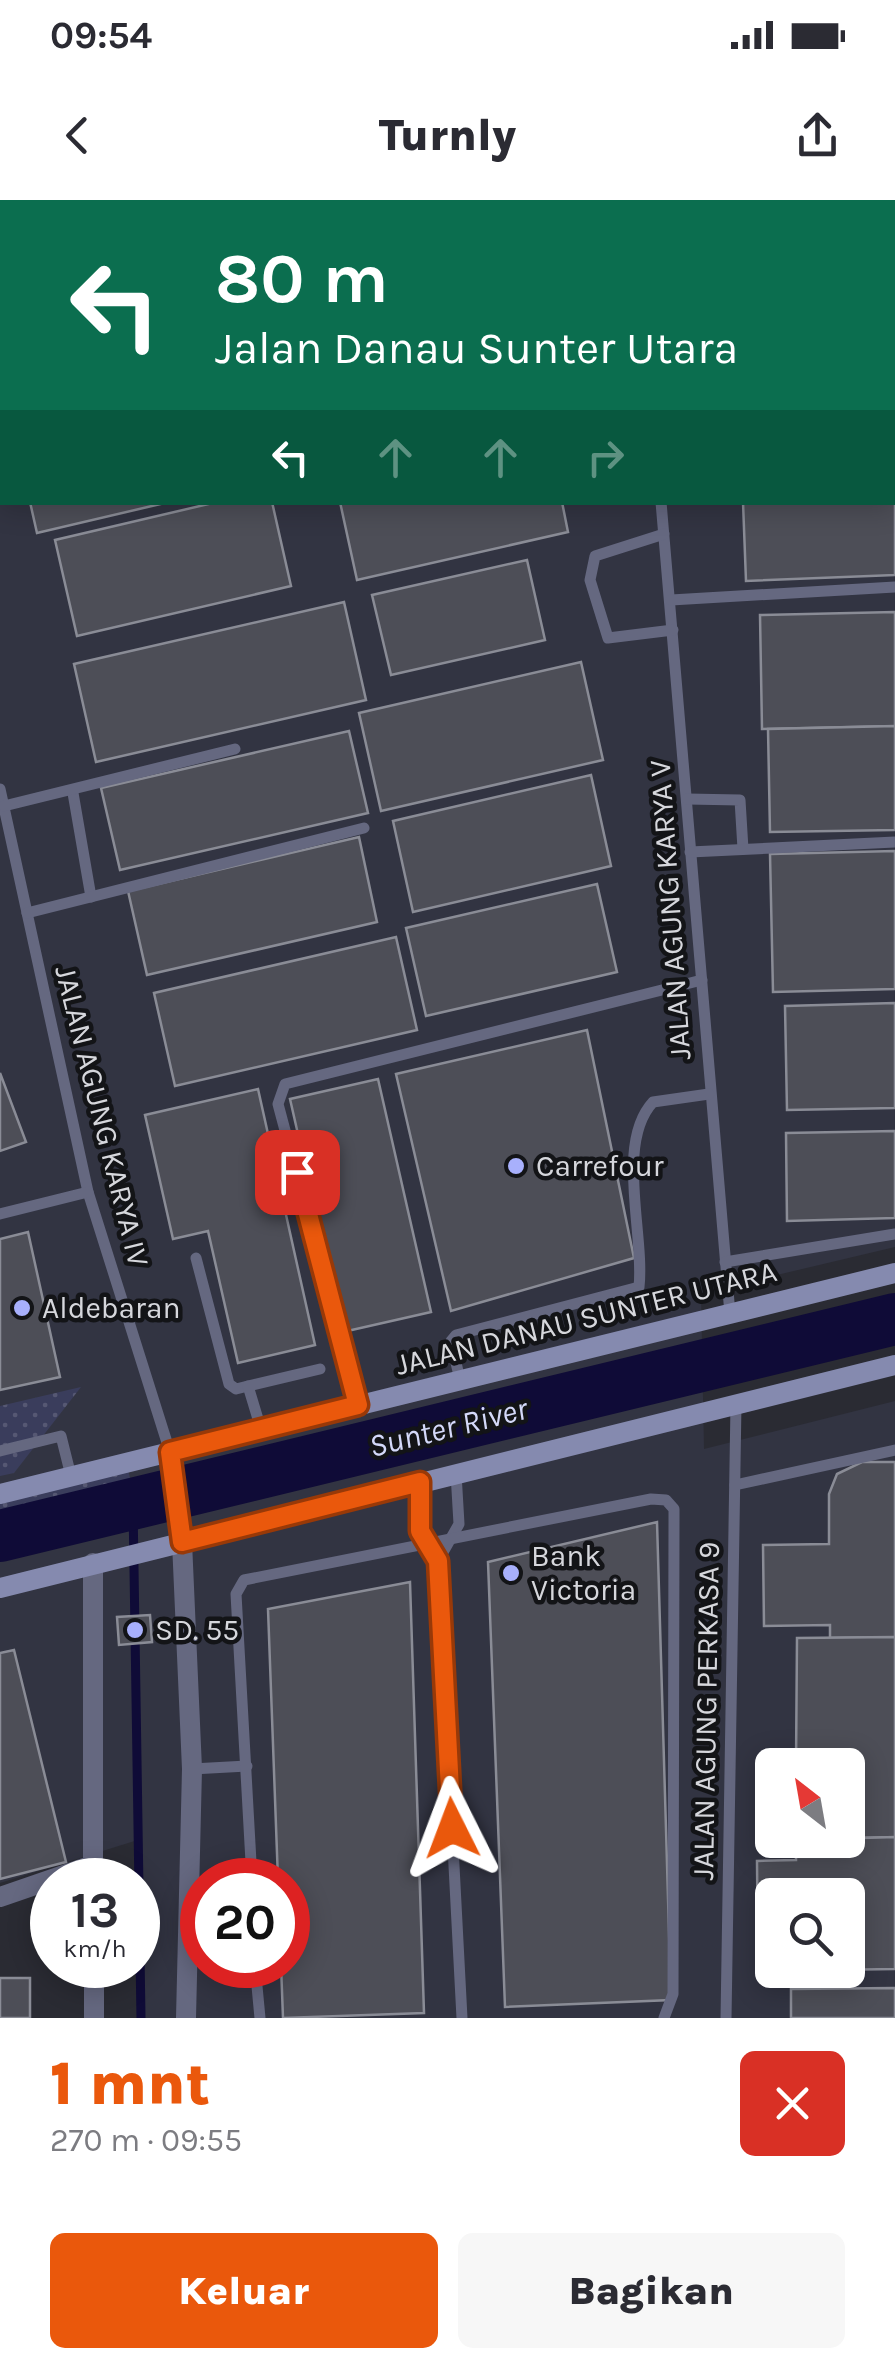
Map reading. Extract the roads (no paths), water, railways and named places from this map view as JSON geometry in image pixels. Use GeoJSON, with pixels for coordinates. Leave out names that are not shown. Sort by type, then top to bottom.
{"type":"FeatureCollection","features":[{"type":"Feature","properties":{"kind":"main road","name":"JALAN DANAU SUNTER UTARA"},"geometry":{"type":"LineString","coordinates":[[0,1494],[71,1476],[171,1460],[261,1430],[895,1273]]}},
{"type":"Feature","properties":{"kind":"main road"},"geometry":{"type":"LineString","coordinates":[[0,1588],[149,1550],[181,1532],[420,1482],[895,1365]]}},
{"type":"Feature","properties":{"kind":"street"},"geometry":{"type":"LineString","coordinates":[[171,1460],[181,1532],[192,1768],[186,2018]]}},
{"type":"Feature","properties":{"kind":"street"},"geometry":{"type":"LineString","coordinates":[[93,1858],[100,1561]]}},
{"type":"Feature","properties":{"kind":"street"},"geometry":{"type":"LineString","coordinates":[[0,1897],[30,1889]]}},
{"type":"Feature","properties":{"kind":"street"},"geometry":{"type":"LineString","coordinates":[[94,1988],[94,2018]]}},
{"type":"Feature","properties":{"kind":"lane","name":"JALAN AGUNG KARYA V"},"geometry":{"type":"LineString","coordinates":[[661,505],[730,1314]]}},
{"type":"Feature","properties":{"kind":"lane"},"geometry":{"type":"LineString","coordinates":[[664,534],[595,556],[590,580],[608,638],[673,630]]}},
{"type":"Feature","properties":{"kind":"lane"},"geometry":{"type":"LineString","coordinates":[[671,600],[895,586]]}},
{"type":"Feature","properties":{"kind":"lane"},"geometry":{"type":"LineString","coordinates":[[4,806],[73,793],[235,750]]}},
{"type":"Feature","properties":{"kind":"lane","name":"JALAN AGUNG KARYA IV"},"geometry":{"type":"LineString","coordinates":[[0,789],[6,844],[28,913],[88,1192],[171,1460]]}},
{"type":"Feature","properties":{"kind":"lane"},"geometry":{"type":"LineString","coordinates":[[73,793],[92,897]]}},
{"type":"Feature","properties":{"kind":"lane"},"geometry":{"type":"LineString","coordinates":[[687,800],[740,800],[743,849]]}},
{"type":"Feature","properties":{"kind":"lane"},"geometry":{"type":"LineString","coordinates":[[28,913],[364,828]]}},
{"type":"Feature","properties":{"kind":"lane"},"geometry":{"type":"LineString","coordinates":[[690,852],[895,842]]}},
{"type":"Feature","properties":{"kind":"lane"},"geometry":{"type":"LineString","coordinates":[[358,1405],[278,1104],[285,1084],[702,980]]}},
{"type":"Feature","properties":{"kind":"lane"},"geometry":{"type":"LineString","coordinates":[[460,1380],[451,1340],[456,1335],[639,1287],[634,1167],[641,1116],[652,1102],[709,1094]]}},
{"type":"Feature","properties":{"kind":"lane"},"geometry":{"type":"LineString","coordinates":[[0,1214],[88,1192]]}},
{"type":"Feature","properties":{"kind":"lane"},"geometry":{"type":"LineString","coordinates":[[726,1262],[895,1234]]}},
{"type":"Feature","properties":{"kind":"lane"},"geometry":{"type":"LineString","coordinates":[[196,1258],[229,1384],[236,1388],[320,1369]]}},
{"type":"Feature","properties":{"kind":"lane"},"geometry":{"type":"LineString","coordinates":[[248,1386],[261,1430]]}},
{"type":"Feature","properties":{"kind":"lane","name":"JALAN AGUNG PERKASA 9"},"geometry":{"type":"LineString","coordinates":[[726,2018],[736,1404]]}},
{"type":"Feature","properties":{"kind":"lane"},"geometry":{"type":"LineString","coordinates":[[0,1451],[61,1436],[71,1476]]}},
{"type":"Feature","properties":{"kind":"lane"},"geometry":{"type":"LineString","coordinates":[[735,1485],[895,1450]]}},
{"type":"Feature","properties":{"kind":"lane"},"geometry":{"type":"LineString","coordinates":[[438,1561],[459,1524],[456,1473]]}},
{"type":"Feature","properties":{"kind":"lane"},"geometry":{"type":"LineString","coordinates":[[420,1482],[420,1531],[438,1561],[462,2018]]}},
{"type":"Feature","properties":{"kind":"lane"},"geometry":{"type":"LineString","coordinates":[[251,1858],[238,1586],[258,1575],[450,1541],[651,1499],[666,1500],[674,1509],[673,1994],[664,2018]]}},
{"type":"Feature","properties":{"kind":"lane"},"geometry":{"type":"LineString","coordinates":[[192,1768],[246,1766]]}},
{"type":"Feature","properties":{"kind":"lane"},"geometry":{"type":"LineString","coordinates":[[257,1988],[260,2018]]}},
{"type":"Feature","properties":{"kind":"waterway","name":"Sunter River"},"geometry":{"type":"LineString","coordinates":[[0,1536],[895,1319]]}},
{"type":"Feature","properties":{"kind":"waterway"},"geometry":{"type":"LineString","coordinates":[[133,1504],[141,2018]]}},
{"type":"Feature","properties":{"kind":"place","name":"Carrefour"},"geometry":{"type":"Point","coordinates":[516,1166]}},
{"type":"Feature","properties":{"kind":"place","name":"Aldebaran"},"geometry":{"type":"Point","coordinates":[22,1308]}},
{"type":"Feature","properties":{"kind":"place","name":"Bank Victoria"},"geometry":{"type":"Point","coordinates":[511,1573]}},
{"type":"Feature","properties":{"kind":"place","name":"SD. 55"},"geometry":{"type":"Point","coordinates":[135,1630]}}]}
